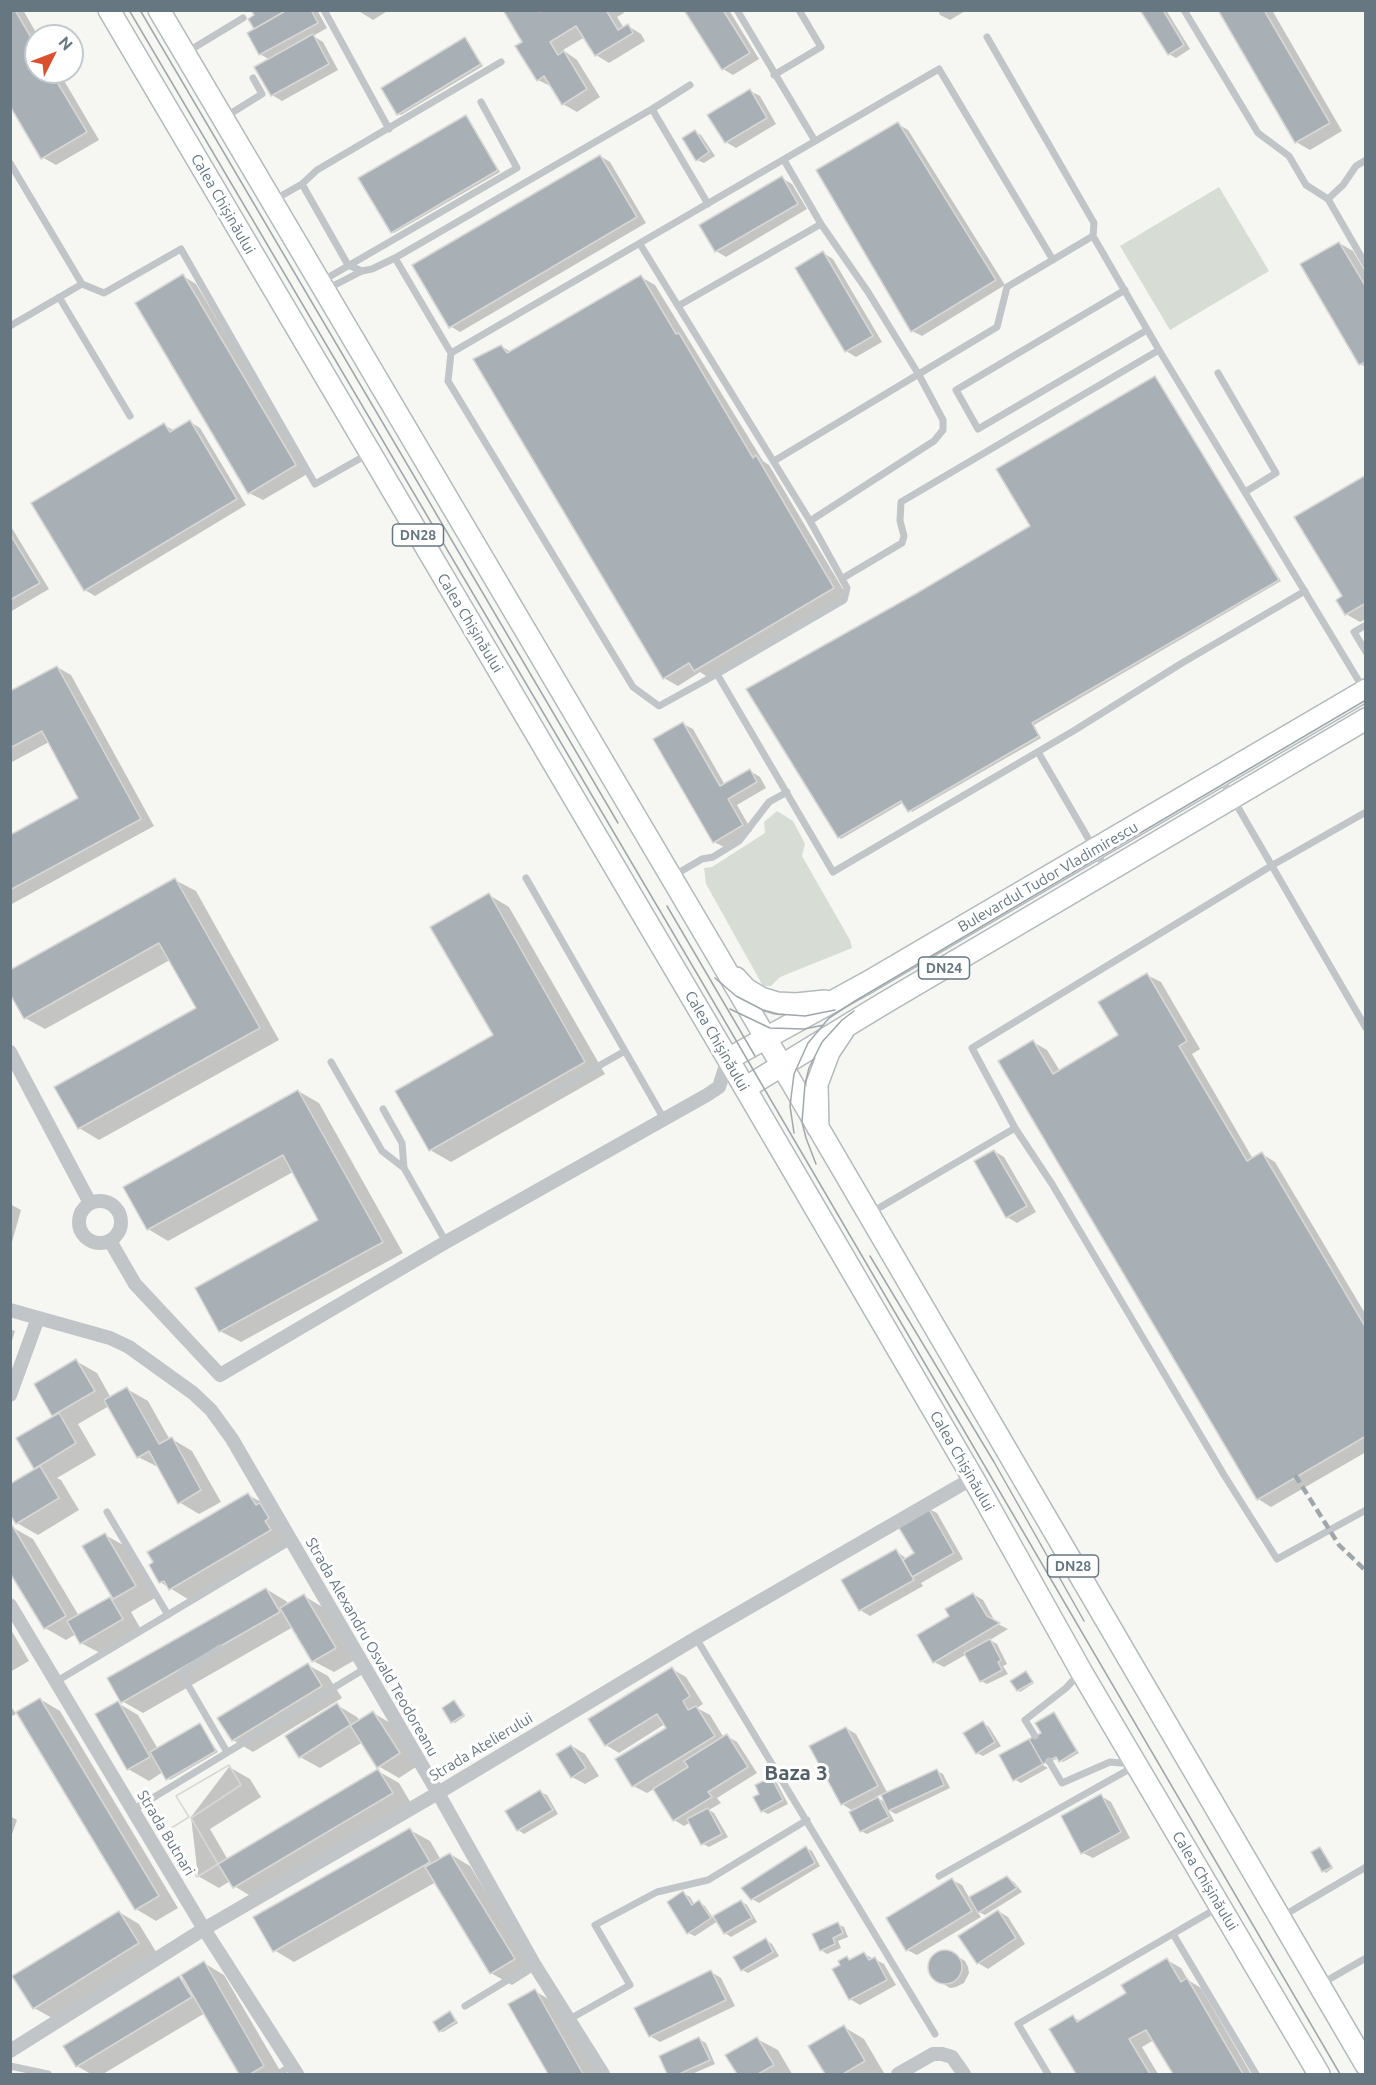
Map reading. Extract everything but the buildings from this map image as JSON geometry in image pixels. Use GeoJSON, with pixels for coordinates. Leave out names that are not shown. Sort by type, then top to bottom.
{"type":"FeatureCollection","features":[{"type":"Feature","properties":{"kind":"main road","name":"Calea Chișinăului"},"geometry":{"type":"LineString","coordinates":[[109,10],[728,1059],[973,1478],[1081,1671],[1319,2074]]}},
{"type":"Feature","properties":{"kind":"main road","name":"DN28"},"geometry":{"type":"LineString","coordinates":[[159,10],[765,1038],[1365,2066]]}},
{"type":"Feature","properties":{"kind":"main road","name":"Bulevardul Tudor Vladimirescu"},"geometry":{"type":"LineString","coordinates":[[728,1059],[837,999],[1095,850],[1365,691]]}},
{"type":"Feature","properties":{"kind":"main road","name":"Bulevardul Tudor Vladimirescu"},"geometry":{"type":"LineString","coordinates":[[745,1088],[1365,719]]}},
{"type":"Feature","properties":{"kind":"main road"},"geometry":{"type":"LineString","coordinates":[[718,958],[746,989],[761,998],[777,1003],[796,1004],[837,999]]}},
{"type":"Feature","properties":{"kind":"main road"},"geometry":{"type":"LineString","coordinates":[[819,1132],[817,1084],[836,1040],[851,1024]]}},
{"type":"Feature","properties":{"kind":"street"},"geometry":{"type":"LineString","coordinates":[[10,1052],[90,1203]]}},
{"type":"Feature","properties":{"kind":"street"},"geometry":{"type":"LineString","coordinates":[[719,1087],[728,1059]]}},
{"type":"Feature","properties":{"kind":"street"},"geometry":{"type":"LineString","coordinates":[[110,1241],[135,1284],[220,1375],[446,1242],[719,1087],[745,1088]]}},
{"type":"Feature","properties":{"kind":"street"},"geometry":{"type":"LineString","coordinates":[[100,1200],[107,1202],[118,1211],[121,1224],[119,1231],[110,1241],[103,1243],[89,1241],[80,1230],[79,1216],[90,1203],[100,1200]]}},
{"type":"Feature","properties":{"kind":"street","name":"Strada Alexandru Osvald Teodoreanu"},"geometry":{"type":"LineString","coordinates":[[10,1310],[119,1342],[193,1393],[211,1410],[232,1439],[366,1668],[534,1964],[603,2074]]}},
{"type":"Feature","properties":{"kind":"street"},"geometry":{"type":"LineString","coordinates":[[10,1395],[38,1318]]}},
{"type":"Feature","properties":{"kind":"street","name":"Strada Atelierului"},"geometry":{"type":"LineString","coordinates":[[10,2051],[204,1929],[438,1793],[696,1638],[973,1478]]}},
{"type":"Feature","properties":{"kind":"street","name":"Strada Butnari"},"geometry":{"type":"LineString","coordinates":[[10,1605],[204,1929],[294,2070]]}},
{"type":"Feature","properties":{"kind":"street"},"geometry":{"type":"LineString","coordinates":[[898,2074],[933,2055],[942,2054],[952,2057],[964,2074]]}},
{"type":"Feature","properties":{"kind":"lane"},"geometry":{"type":"LineString","coordinates":[[324,10],[389,129]]}},
{"type":"Feature","properties":{"kind":"lane"},"geometry":{"type":"LineString","coordinates":[[737,10],[815,141]]}},
{"type":"Feature","properties":{"kind":"lane"},"geometry":{"type":"LineString","coordinates":[[774,75],[821,47],[799,10]]}},
{"type":"Feature","properties":{"kind":"lane"},"geometry":{"type":"LineString","coordinates":[[1184,10],[1258,133],[1289,156],[1306,185],[1328,200],[1365,265]]}},
{"type":"Feature","properties":{"kind":"lane"},"geometry":{"type":"LineString","coordinates":[[184,54],[243,18]]}},
{"type":"Feature","properties":{"kind":"lane"},"geometry":{"type":"LineString","coordinates":[[987,37],[1094,223],[1093,236],[1147,330],[1365,691]]}},
{"type":"Feature","properties":{"kind":"lane"},"geometry":{"type":"LineString","coordinates":[[272,202],[302,184],[317,170],[501,62]]}},
{"type":"Feature","properties":{"kind":"lane"},"geometry":{"type":"LineString","coordinates":[[451,353],[939,69],[1053,260]]}},
{"type":"Feature","properties":{"kind":"lane"},"geometry":{"type":"LineString","coordinates":[[223,118],[262,94],[254,78]]}},
{"type":"Feature","properties":{"kind":"lane"},"geometry":{"type":"LineString","coordinates":[[321,287],[372,269],[395,258],[690,85]]}},
{"type":"Feature","properties":{"kind":"lane"},"geometry":{"type":"LineString","coordinates":[[321,287],[348,265],[517,168],[481,102]]}},
{"type":"Feature","properties":{"kind":"lane"},"geometry":{"type":"LineString","coordinates":[[651,109],[708,204]]}},
{"type":"Feature","properties":{"kind":"lane"},"geometry":{"type":"LineString","coordinates":[[784,160],[821,224],[868,292],[919,375],[943,420],[943,430],[934,441],[810,521]]}},
{"type":"Feature","properties":{"kind":"lane"},"geometry":{"type":"LineString","coordinates":[[1328,200],[1343,185],[1356,166],[1365,160]]}},
{"type":"Feature","properties":{"kind":"lane"},"geometry":{"type":"LineString","coordinates":[[10,162],[82,284],[104,293],[181,249],[315,484],[369,453]]}},
{"type":"Feature","properties":{"kind":"lane"},"geometry":{"type":"LineString","coordinates":[[302,184],[348,265],[362,271]]}},
{"type":"Feature","properties":{"kind":"lane"},"geometry":{"type":"LineString","coordinates":[[678,306],[821,224]]}},
{"type":"Feature","properties":{"kind":"lane"},"geometry":{"type":"LineString","coordinates":[[774,461],[997,327],[1007,287],[1093,236]]}},
{"type":"Feature","properties":{"kind":"lane"},"geometry":{"type":"LineString","coordinates":[[395,258],[451,353],[448,381],[633,687],[659,706],[844,600],[847,588],[774,461],[640,244]]}},
{"type":"Feature","properties":{"kind":"lane"},"geometry":{"type":"LineString","coordinates":[[10,326],[82,284]]}},
{"type":"Feature","properties":{"kind":"lane"},"geometry":{"type":"LineString","coordinates":[[1125,290],[957,390],[978,429],[1147,330]]}},
{"type":"Feature","properties":{"kind":"lane"},"geometry":{"type":"LineString","coordinates":[[59,297],[130,416]]}},
{"type":"Feature","properties":{"kind":"lane"},"geometry":{"type":"LineString","coordinates":[[843,578],[902,543],[904,536],[900,521],[901,502],[1159,350]]}},
{"type":"Feature","properties":{"kind":"lane"},"geometry":{"type":"LineString","coordinates":[[1218,373],[1276,472],[1245,492]]}},
{"type":"Feature","properties":{"kind":"lane"},"geometry":{"type":"LineString","coordinates":[[717,674],[833,872],[1305,591]]}},
{"type":"Feature","properties":{"kind":"lane"},"geometry":{"type":"LineString","coordinates":[[1365,626],[1354,632],[1365,652]]}},
{"type":"Feature","properties":{"kind":"lane"},"geometry":{"type":"LineString","coordinates":[[1038,752],[1108,872]]}},
{"type":"Feature","properties":{"kind":"lane"},"geometry":{"type":"LineString","coordinates":[[1220,776],[1365,1028]]}},
{"type":"Feature","properties":{"kind":"lane"},"geometry":{"type":"LineString","coordinates":[[670,878],[702,859],[713,857],[739,841],[769,802],[787,792]]}},
{"type":"Feature","properties":{"kind":"lane"},"geometry":{"type":"LineString","coordinates":[[1365,813],[1271,866],[972,1048],[1015,1128],[1052,1184],[1224,1475],[1277,1559],[1365,1510]]}},
{"type":"Feature","properties":{"kind":"lane"},"geometry":{"type":"LineString","coordinates":[[526,879],[664,1119]]}},
{"type":"Feature","properties":{"kind":"lane"},"geometry":{"type":"LineString","coordinates":[[551,1092],[625,1051]]}},
{"type":"Feature","properties":{"kind":"lane"},"geometry":{"type":"LineString","coordinates":[[331,1062],[382,1151],[404,1168],[446,1242]]}},
{"type":"Feature","properties":{"kind":"lane"},"geometry":{"type":"LineString","coordinates":[[383,1109],[402,1143],[404,1168]]}},
{"type":"Feature","properties":{"kind":"lane"},"geometry":{"type":"LineString","coordinates":[[867,1215],[1015,1128]]}},
{"type":"Feature","properties":{"kind":"lane"},"geometry":{"type":"LineString","coordinates":[[107,1512],[168,1615]]}},
{"type":"Feature","properties":{"kind":"lane"},"geometry":{"type":"LineString","coordinates":[[57,1681],[291,1541]]}},
{"type":"Feature","properties":{"kind":"lane"},"geometry":{"type":"LineString","coordinates":[[696,1638],[935,2034]]}},
{"type":"Feature","properties":{"kind":"lane"},"geometry":{"type":"LineString","coordinates":[[220,1648],[181,1673],[227,1752]]}},
{"type":"Feature","properties":{"kind":"lane"},"geometry":{"type":"LineString","coordinates":[[133,1810],[366,1668]]}},
{"type":"Feature","properties":{"kind":"lane"},"geometry":{"type":"LineString","coordinates":[[1035,1736],[1025,1720],[1066,1688],[1081,1671]]}},
{"type":"Feature","properties":{"kind":"lane"},"geometry":{"type":"LineString","coordinates":[[1049,1761],[1062,1783],[1110,1762],[1137,1765]]}},
{"type":"Feature","properties":{"kind":"lane"},"geometry":{"type":"LineString","coordinates":[[939,1876],[1137,1765]]}},
{"type":"Feature","properties":{"kind":"lane"},"geometry":{"type":"LineString","coordinates":[[568,2020],[630,1985],[596,1925],[657,1892],[708,1880],[807,1820]]}},
{"type":"Feature","properties":{"kind":"lane"},"geometry":{"type":"LineString","coordinates":[[1279,1919],[1365,1867]]}},
{"type":"Feature","properties":{"kind":"lane"},"geometry":{"type":"LineString","coordinates":[[1048,2074],[1018,2024],[1221,1906]]}},
{"type":"Feature","properties":{"kind":"lane"},"geometry":{"type":"LineString","coordinates":[[1173,1934],[1256,2074]]}},
{"type":"Feature","properties":{"kind":"lane"},"geometry":{"type":"LineString","coordinates":[[1318,1985],[1365,1958]]}},
{"type":"Feature","properties":{"kind":"lane"},"geometry":{"type":"LineString","coordinates":[[465,2006],[534,1964]]}},
{"type":"Feature","properties":{"kind":"lane"},"geometry":{"type":"LineString","coordinates":[[10,2066],[48,2074]]}},
{"type":"Feature","properties":{"kind":"lane"},"geometry":{"type":"LineString","coordinates":[[278,2074],[294,2070]]}},
{"type":"Feature","properties":{"kind":"shaded area"},"geometry":{"type":"Polygon","coordinates":[[[1219,187],[1269,271],[1170,330],[1120,246],[1219,187]]]}},
{"type":"Feature","properties":{"kind":"shaded area"},"geometry":{"type":"Polygon","coordinates":[[[777,811],[793,821],[805,844],[802,856],[850,940],[852,948],[780,977],[771,986],[763,986],[706,884],[704,868],[712,867],[765,833],[764,822],[777,811]]]}},
{"type":"Feature","properties":{"kind":"tram line"},"geometry":{"type":"LineString","coordinates":[[129,10],[699,977],[1340,2074]]}},
{"type":"Feature","properties":{"kind":"tram line"},"geometry":{"type":"LineString","coordinates":[[140,10],[618,823]]}},
{"type":"Feature","properties":{"kind":"tram line"},"geometry":{"type":"LineString","coordinates":[[794,1133],[790,1106],[794,1074],[808,1043],[829,1018],[1366,700]]}},
{"type":"Feature","properties":{"kind":"tram line"},"geometry":{"type":"LineString","coordinates":[[667,906],[755,1056]]}},
{"type":"Feature","properties":{"kind":"tram line"},"geometry":{"type":"LineString","coordinates":[[715,978],[736,996],[763,1010],[778,1014],[805,1016],[835,1010]]}},
{"type":"Feature","properties":{"kind":"tram line"},"geometry":{"type":"LineString","coordinates":[[730,1009],[770,1028],[804,1029],[824,1025]]}},
{"type":"Feature","properties":{"kind":"tram line"},"geometry":{"type":"LineString","coordinates":[[816,1164],[802,1122],[805,1084],[809,1068],[822,1042],[842,1020],[854,1011]]}},
{"type":"Feature","properties":{"kind":"tram line"},"geometry":{"type":"LineString","coordinates":[[870,1256],[994,1462],[1084,1621]]}},
{"type":"Feature","properties":{"kind":"railway"},"geometry":{"type":"LineString","coordinates":[[1295,1475],[1339,1545],[1366,1571]]}},
{"type":"Feature","properties":{"kind":"district","name":"Baza 3"},"geometry":{"type":"Point","coordinates":[796,1773]}}]}
